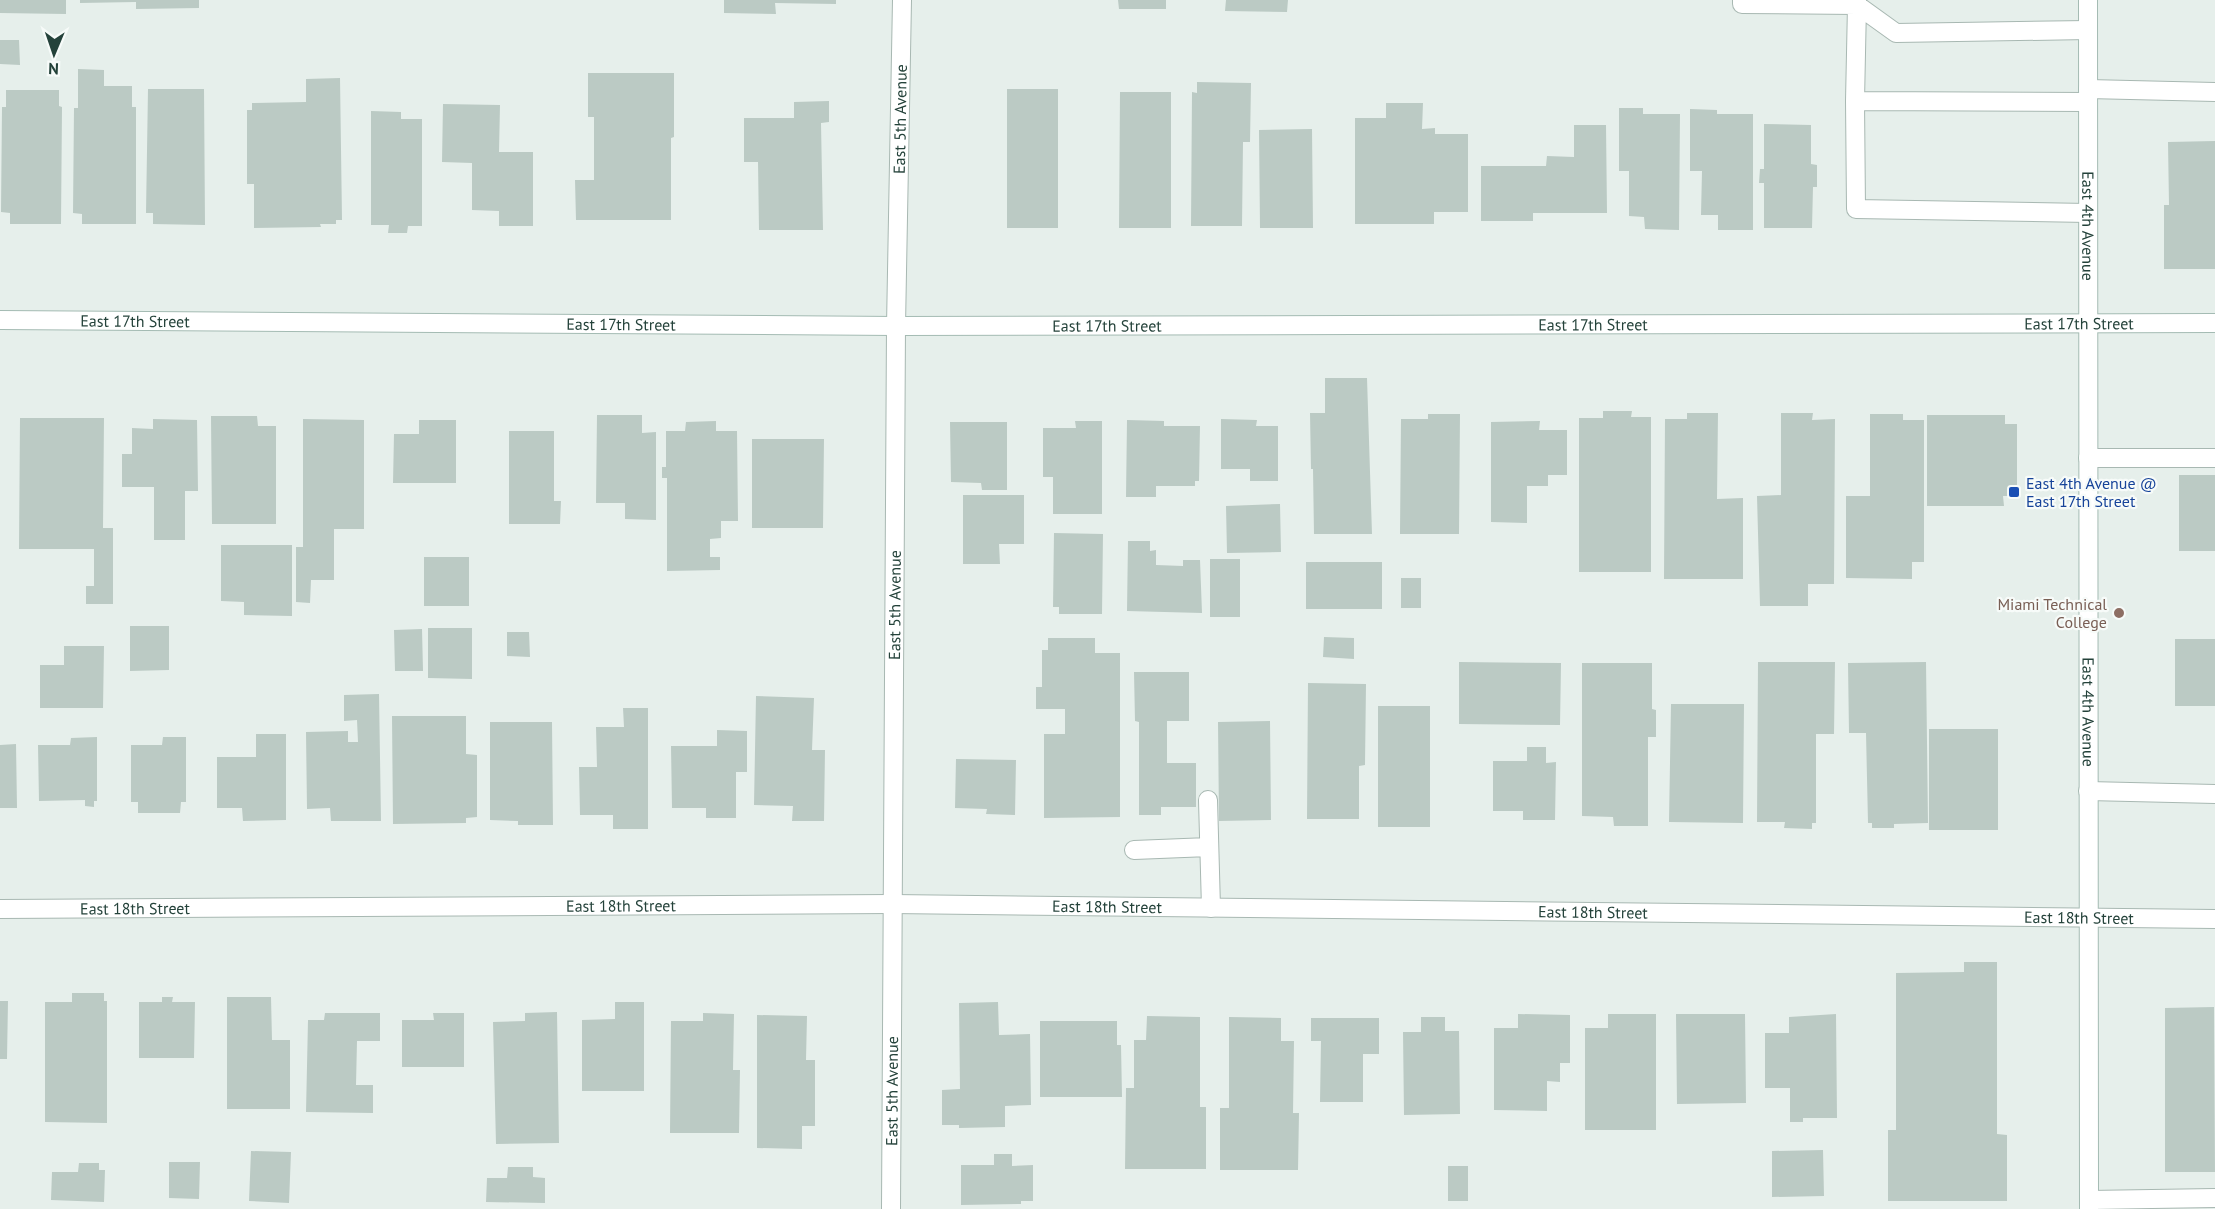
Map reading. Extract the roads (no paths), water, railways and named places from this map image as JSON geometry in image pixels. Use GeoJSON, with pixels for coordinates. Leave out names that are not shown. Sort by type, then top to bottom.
{"type":"FeatureCollection","features":[{"type":"Feature","properties":{"kind":"street","name":"East 5th Avenue"},"geometry":{"type":"LineString","coordinates":[[891,1209],[896,326],[902,0]]}},
{"type":"Feature","properties":{"kind":"street"},"geometry":{"type":"LineString","coordinates":[[1742,0],[1742,4],[1857,3],[1896,33],[2088,30]]}},
{"type":"Feature","properties":{"kind":"street","name":"East 4th Avenue"},"geometry":{"type":"LineString","coordinates":[[2088,0],[2089,1204]]}},
{"type":"Feature","properties":{"kind":"street"},"geometry":{"type":"LineString","coordinates":[[1857,3],[1856,209],[2088,213]]}},
{"type":"Feature","properties":{"kind":"street"},"geometry":{"type":"LineString","coordinates":[[1855,101],[2215,92]]}},
{"type":"Feature","properties":{"kind":"street","name":"East 17th Street"},"geometry":{"type":"LineString","coordinates":[[0,320],[896,326],[2215,323]]}},
{"type":"Feature","properties":{"kind":"street"},"geometry":{"type":"LineString","coordinates":[[2088,458],[2215,458]]}},
{"type":"Feature","properties":{"kind":"street"},"geometry":{"type":"LineString","coordinates":[[2088,791],[2215,794]]}},
{"type":"Feature","properties":{"kind":"street"},"geometry":{"type":"LineString","coordinates":[[1208,800],[1211,908]]}},
{"type":"Feature","properties":{"kind":"street"},"geometry":{"type":"LineString","coordinates":[[1134,850],[1209,848]]}},
{"type":"Feature","properties":{"kind":"street","name":"East 18th Street"},"geometry":{"type":"LineString","coordinates":[[0,909],[892,904],[2215,919]]}},
{"type":"Feature","properties":{"kind":"street"},"geometry":{"type":"LineString","coordinates":[[2089,1204],[2215,1198]]}},
{"type":"Feature","properties":{"kind":"place","name":"East 4th Avenue @ East 17th Street"},"geometry":{"type":"Point","coordinates":[2014,492]}},
{"type":"Feature","properties":{"kind":"place","name":"Miami Technical College"},"geometry":{"type":"Point","coordinates":[2119,613]}}]}
